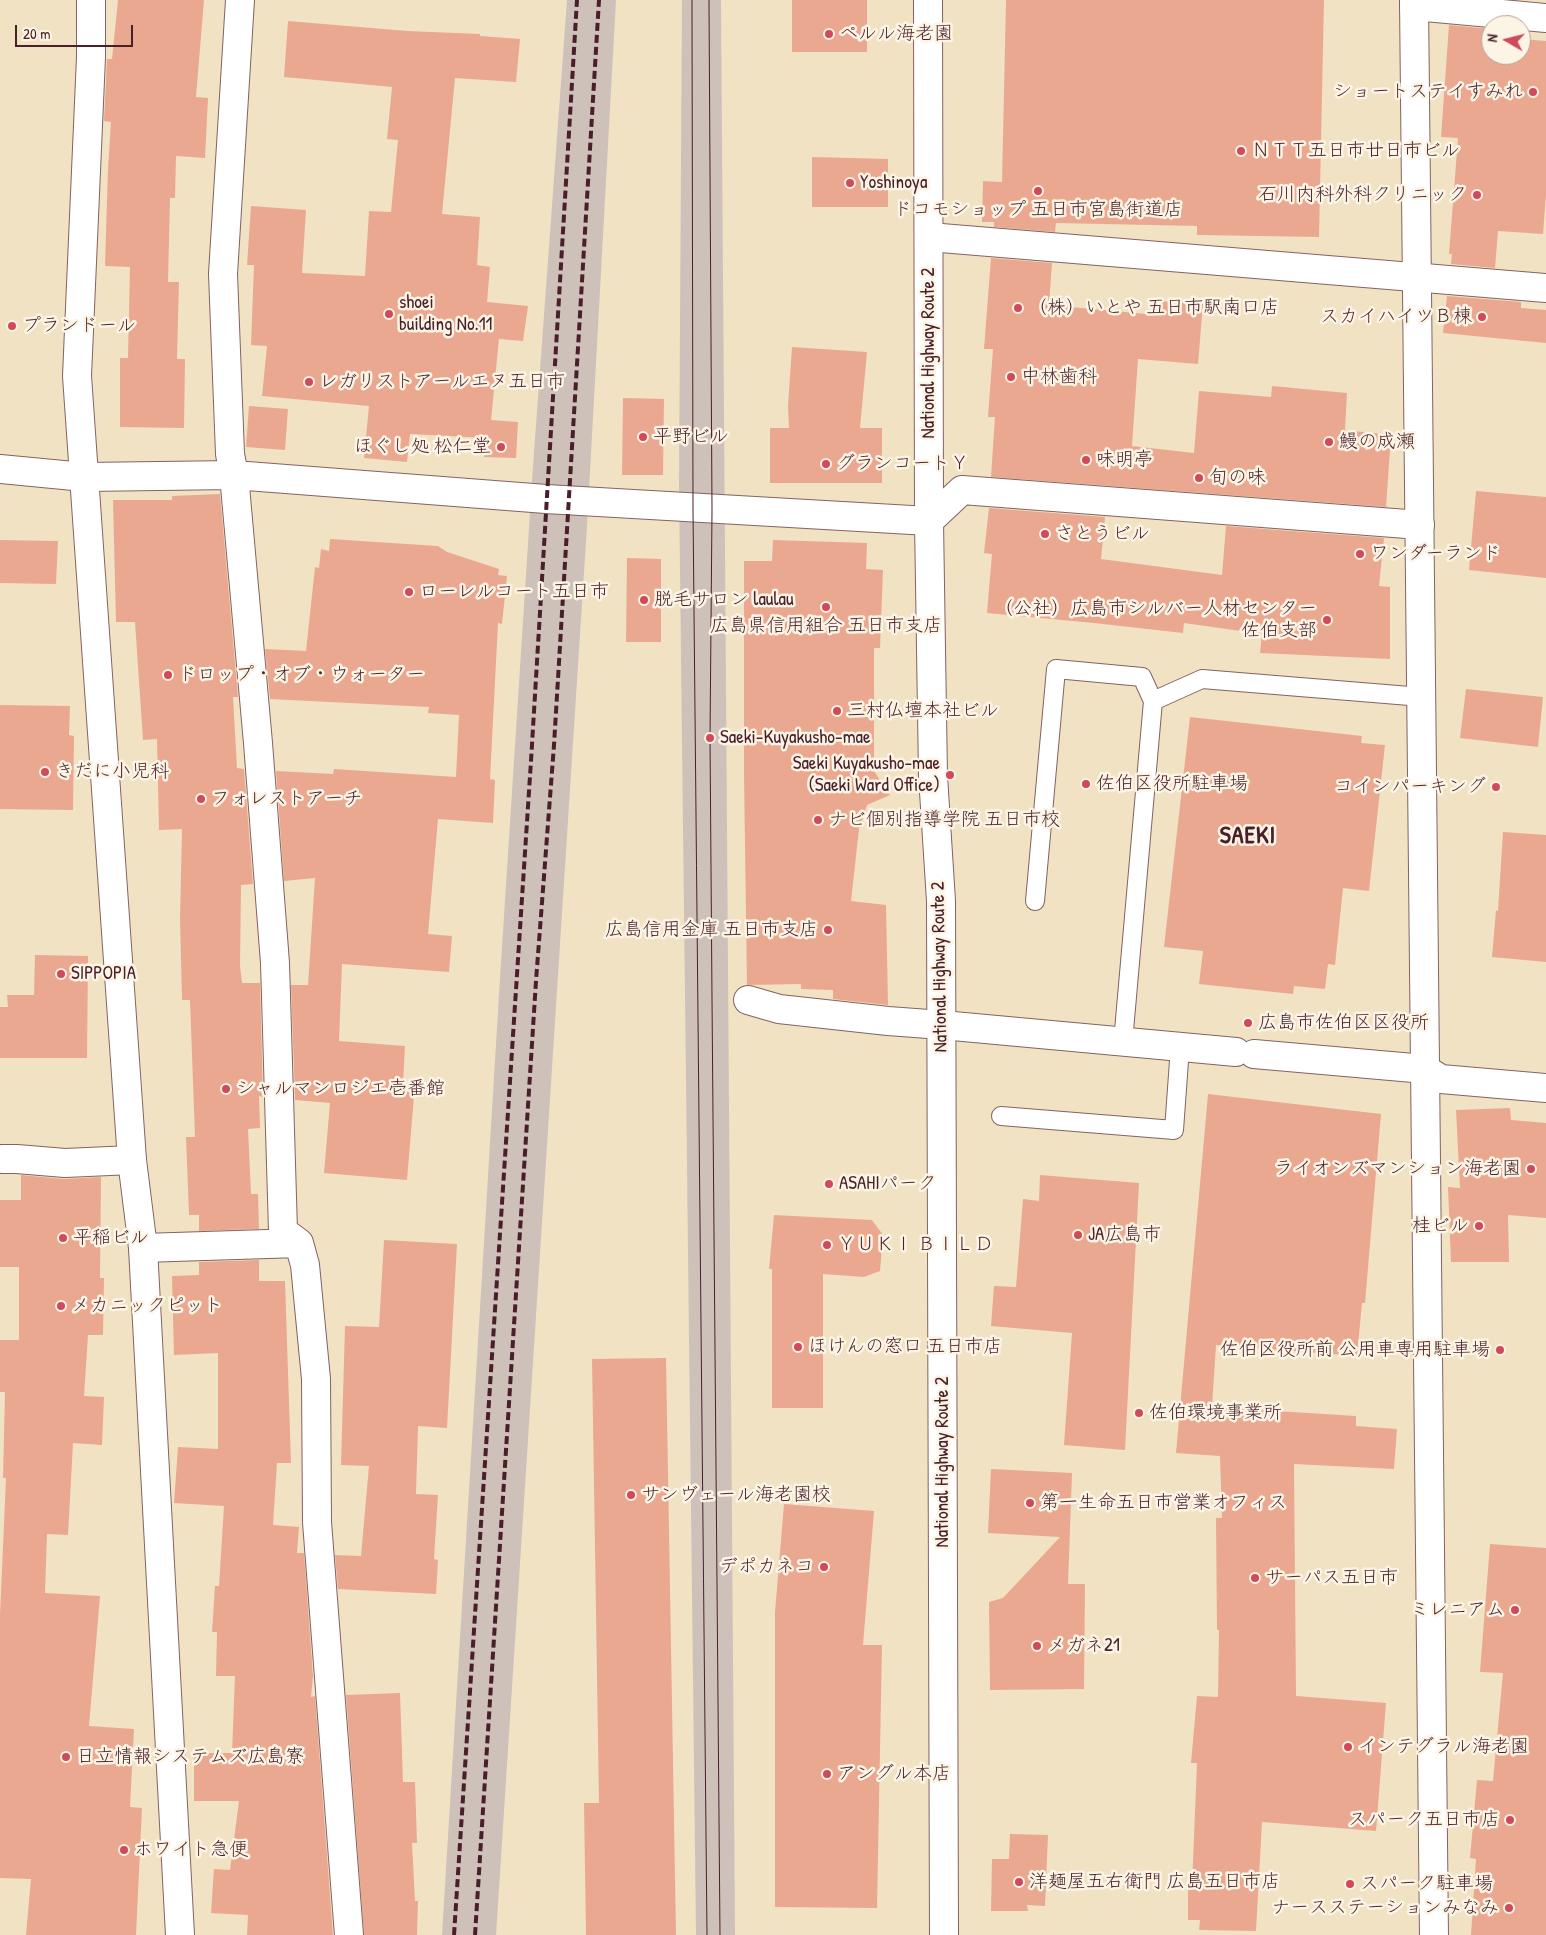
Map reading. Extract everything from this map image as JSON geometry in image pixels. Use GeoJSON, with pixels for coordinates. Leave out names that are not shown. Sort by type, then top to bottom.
{"type":"FeatureCollection","features":[{"type":"Feature","properties":{"kind":"main road"},"geometry":{"type":"LineString","coordinates":[[91,0],[91,67],[76,376],[132,1160],[143,1248],[180,1935]]}},
{"type":"Feature","properties":{"kind":"main road"},"geometry":{"type":"LineString","coordinates":[[240,0],[226,198],[223,274],[230,454],[234,474],[258,743],[275,963],[283,1231],[299,1243],[306,1265],[316,1379],[317,1522],[349,1935]]}},
{"type":"Feature","properties":{"kind":"main road","name":"National Highway Route 2"},"geometry":{"type":"LineString","coordinates":[[928,0],[929,521],[933,766],[941,901],[944,1935]]}},
{"type":"Feature","properties":{"kind":"main road"},"geometry":{"type":"LineString","coordinates":[[1434,1935],[1414,3],[1546,18]]}},
{"type":"Feature","properties":{"kind":"main road"},"geometry":{"type":"LineString","coordinates":[[929,237],[1546,288]]}},
{"type":"Feature","properties":{"kind":"main road"},"geometry":{"type":"LineString","coordinates":[[0,469],[84,477],[234,474],[546,499],[929,521],[962,490],[1420,525]]}},
{"type":"Feature","properties":{"kind":"main road"},"geometry":{"type":"LineString","coordinates":[[748,1000],[779,1009],[888,1021],[1425,1069],[1440,1079],[1546,1088]]}},
{"type":"Feature","properties":{"kind":"main road"},"geometry":{"type":"LineString","coordinates":[[2,1159],[17,1158],[65,1163],[132,1160]]}},
{"type":"Feature","properties":{"kind":"main road"},"geometry":{"type":"LineString","coordinates":[[143,1248],[299,1243]]}},
{"type":"Feature","properties":{"kind":"lane"},"geometry":{"type":"LineString","coordinates":[[1035,901],[1056,669],[1142,677],[1153,701],[1124,1042]]}},
{"type":"Feature","properties":{"kind":"lane"},"geometry":{"type":"LineString","coordinates":[[1153,701],[1202,679],[1422,697]]}},
{"type":"Feature","properties":{"kind":"lane"},"geometry":{"type":"LineString","coordinates":[[1000,1116],[1174,1130],[1180,1046]]}},
{"type":"Feature","properties":{"kind":"shaded area"},"geometry":{"type":"Polygon","coordinates":[[[567,0],[616,0],[587,526],[496,1935],[442,1935],[533,466],[567,0]]]}},
{"type":"Feature","properties":{"kind":"shaded area"},"geometry":{"type":"Polygon","coordinates":[[[682,0],[721,0],[735,1935],[696,1935],[679,485],[682,0]]]}},
{"type":"Feature","properties":{"kind":"building"},"geometry":{"type":"Polygon","coordinates":[[[118,0],[204,0],[196,97],[208,98],[205,158],[176,156],[175,198],[170,198],[168,282],[179,282],[177,359],[185,359],[184,428],[120,427],[120,358],[128,358],[130,267],[105,266],[111,122],[104,121],[107,59],[112,59],[118,0]]]}},
{"type":"Feature","properties":{"kind":"building","name":"ペルル海老園"},"geometry":{"type":"Polygon","coordinates":[[[792,0],[867,0],[867,52],[792,52],[792,0]]]}},
{"type":"Feature","properties":{"kind":"building"},"geometry":{"type":"Polygon","coordinates":[[[1006,0],[1324,0],[1319,237],[1197,235],[1197,226],[1056,223],[1055,232],[994,227],[994,222],[982,222],[983,181],[1002,182],[1006,0]]]}},
{"type":"Feature","properties":{"kind":"building"},"geometry":{"type":"Polygon","coordinates":[[[288,21],[407,31],[480,34],[480,36],[520,39],[516,82],[455,78],[442,214],[480,217],[477,265],[490,267],[487,302],[528,306],[523,341],[499,339],[491,420],[518,422],[516,458],[484,457],[486,438],[410,434],[407,462],[364,458],[369,406],[262,396],[267,346],[251,345],[254,265],[247,265],[251,206],[306,210],[302,273],[365,276],[369,211],[391,212],[398,140],[387,139],[392,87],[284,77],[288,21]]]}},
{"type":"Feature","properties":{"kind":"building"},"geometry":{"type":"Polygon","coordinates":[[[1449,25],[1481,28],[1481,65],[1531,65],[1531,40],[1546,41],[1546,194],[1543,234],[1498,231],[1495,268],[1451,264],[1452,254],[1449,254],[1458,138],[1441,137],[1449,25]]]}},
{"type":"Feature","properties":{"kind":"building","name":"Yoshinoya"},"geometry":{"type":"Polygon","coordinates":[[[812,157],[888,159],[888,207],[812,207],[812,157]]]}},
{"type":"Feature","properties":{"kind":"building"},"geometry":{"type":"Polygon","coordinates":[[[991,258],[1052,263],[1049,305],[1157,315],[1158,301],[1203,304],[1198,364],[1138,359],[1132,446],[1194,453],[1199,391],[1271,397],[1272,386],[1347,393],[1345,430],[1391,435],[1386,507],[991,477],[995,417],[988,417],[993,349],[984,349],[991,258]]]}},
{"type":"Feature","properties":{"kind":"building","name":"スカイハイツＢ棟"},"geometry":{"type":"Polygon","coordinates":[[[1447,296],[1521,302],[1521,308],[1546,310],[1546,343],[1443,333],[1447,296]]]}},
{"type":"Feature","properties":{"kind":"building"},"geometry":{"type":"Polygon","coordinates":[[[792,347],[867,352],[860,428],[882,428],[882,483],[770,483],[770,428],[789,428],[788,406],[792,347]]]}},
{"type":"Feature","properties":{"kind":"building","name":"平野ビル"},"geometry":{"type":"Polygon","coordinates":[[[623,398],[664,399],[663,475],[622,475],[623,398]]]}},
{"type":"Feature","properties":{"kind":"building"},"geometry":{"type":"Polygon","coordinates":[[[249,406],[288,409],[285,450],[246,447],[249,406]]]}},
{"type":"Feature","properties":{"kind":"building"},"geometry":{"type":"Polygon","coordinates":[[[1476,491],[1546,497],[1546,578],[1469,570],[1476,491]]]}},
{"type":"Feature","properties":{"kind":"building"},"geometry":{"type":"Polygon","coordinates":[[[220,494],[238,697],[233,697],[237,768],[244,769],[253,884],[241,885],[240,966],[242,983],[260,983],[263,1097],[259,1096],[260,1128],[248,1129],[251,1194],[258,1194],[259,1229],[199,1231],[199,1215],[189,1215],[186,1137],[195,1137],[190,1000],[182,1000],[180,919],[182,829],[159,830],[157,739],[143,740],[135,622],[116,622],[113,500],[172,500],[172,496],[220,494]]]}},
{"type":"Feature","properties":{"kind":"building"},"geometry":{"type":"Polygon","coordinates":[[[989,508],[1105,517],[1101,559],[1222,575],[1226,526],[1384,538],[1379,586],[1390,587],[1390,659],[1260,653],[1262,634],[1184,623],[1183,633],[987,613],[992,554],[984,553],[989,508]]]}},
{"type":"Feature","properties":{"kind":"building"},"geometry":{"type":"Polygon","coordinates":[[[330,539],[438,546],[447,552],[499,569],[498,575],[507,576],[502,624],[498,623],[490,779],[495,780],[493,823],[438,819],[428,934],[452,936],[449,972],[342,964],[339,1041],[405,1046],[403,1083],[415,1084],[407,1180],[324,1173],[330,1103],[295,1100],[291,985],[308,985],[315,878],[284,881],[276,771],[333,774],[334,769],[456,777],[459,715],[428,713],[429,707],[270,699],[265,649],[306,651],[315,567],[319,568],[321,549],[329,551],[330,539]]]}},
{"type":"Feature","properties":{"kind":"building"},"geometry":{"type":"Polygon","coordinates":[[[0,540],[58,541],[56,584],[0,583],[0,540]]]}},
{"type":"Feature","properties":{"kind":"building"},"geometry":{"type":"Polygon","coordinates":[[[773,540],[867,543],[866,569],[883,570],[880,648],[874,648],[874,771],[890,795],[867,805],[859,829],[851,901],[886,905],[888,1005],[833,999],[833,990],[801,989],[801,984],[747,985],[744,774],[744,561],[772,561],[773,540]]]}},
{"type":"Feature","properties":{"kind":"building","name":"脱毛サロン laulau"},"geometry":{"type":"Polygon","coordinates":[[[627,558],[661,559],[661,642],[626,642],[627,558]]]}},
{"type":"Feature","properties":{"kind":"building"},"geometry":{"type":"Polygon","coordinates":[[[1466,689],[1543,697],[1538,747],[1460,738],[1466,689]]]}},
{"type":"Feature","properties":{"kind":"building","name":"きだに小児科"},"geometry":{"type":"Polygon","coordinates":[[[0,705],[70,706],[69,735],[74,736],[73,810],[0,809],[0,705]]]}},
{"type":"Feature","properties":{"kind":"building"},"geometry":{"type":"Polygon","coordinates":[[[1190,717],[1362,736],[1361,743],[1385,745],[1369,891],[1343,888],[1335,965],[1328,964],[1325,989],[1294,986],[1293,994],[1199,984],[1203,951],[1164,947],[1190,717]]]}},
{"type":"Feature","properties":{"kind":"building"},"geometry":{"type":"Polygon","coordinates":[[[1503,832],[1546,835],[1546,962],[1492,957],[1496,910],[1498,911],[1503,832]]]}},
{"type":"Feature","properties":{"kind":"building"},"geometry":{"type":"Polygon","coordinates":[[[35,955],[88,956],[87,1058],[0,1058],[0,1007],[8,1007],[7,995],[34,995],[35,955]]]}},
{"type":"Feature","properties":{"kind":"building"},"geometry":{"type":"Polygon","coordinates":[[[1208,1094],[1381,1114],[1365,1303],[1362,1303],[1357,1356],[1216,1345],[1212,1407],[1356,1416],[1356,1426],[1397,1429],[1394,1469],[1294,1464],[1296,1696],[1386,1703],[1376,1831],[1262,1822],[1256,1931],[1199,1930],[1200,1920],[1188,1920],[1188,1885],[1192,1886],[1197,1763],[1191,1763],[1197,1696],[1218,1697],[1219,1630],[1217,1630],[1216,1518],[1222,1518],[1220,1456],[1176,1453],[1208,1094]]]}},
{"type":"Feature","properties":{"kind":"building"},"geometry":{"type":"Polygon","coordinates":[[[1510,1108],[1511,1120],[1546,1123],[1546,1218],[1508,1215],[1509,1262],[1451,1262],[1448,1187],[1460,1188],[1456,1110],[1510,1108]]]}},
{"type":"Feature","properties":{"kind":"building"},"geometry":{"type":"Polygon","coordinates":[[[21,1175],[64,1179],[101,1177],[100,1278],[104,1278],[103,1335],[88,1335],[84,1396],[104,1397],[102,1445],[73,1443],[68,1535],[47,1534],[45,1593],[100,1596],[89,1726],[134,1729],[130,1807],[142,1808],[136,1935],[26,1935],[31,1879],[0,1878],[0,1615],[6,1478],[3,1478],[5,1392],[0,1392],[0,1340],[19,1340],[19,1267],[0,1267],[0,1200],[21,1200],[21,1175]]]}},
{"type":"Feature","properties":{"kind":"building"},"geometry":{"type":"Polygon","coordinates":[[[1040,1175],[1139,1183],[1125,1450],[1064,1445],[1072,1333],[991,1326],[994,1286],[1016,1287],[1023,1199],[1039,1201],[1040,1175]]]}},
{"type":"Feature","properties":{"kind":"building"},"geometry":{"type":"Polygon","coordinates":[[[774,1215],[872,1220],[883,1235],[880,1271],[864,1277],[823,1274],[823,1408],[772,1408],[772,1269],[769,1269],[774,1215]]]}},
{"type":"Feature","properties":{"kind":"building"},"geometry":{"type":"Polygon","coordinates":[[[384,1240],[457,1244],[447,1428],[418,1426],[416,1494],[438,1495],[434,1559],[438,1560],[436,1594],[338,1589],[335,1555],[361,1556],[369,1466],[341,1465],[345,1326],[379,1327],[384,1240]]]}},
{"type":"Feature","properties":{"kind":"building"},"geometry":{"type":"Polygon","coordinates":[[[259,1260],[259,1281],[285,1281],[291,1463],[277,1463],[273,1525],[299,1527],[297,1553],[304,1553],[313,1676],[311,1697],[315,1696],[333,1935],[247,1935],[248,1915],[211,1913],[214,1869],[230,1870],[239,1801],[194,1801],[194,1753],[232,1753],[235,1676],[216,1676],[217,1632],[212,1632],[215,1586],[219,1586],[224,1506],[174,1503],[178,1447],[218,1449],[218,1353],[174,1355],[172,1276],[199,1275],[199,1262],[259,1260]]]}},
{"type":"Feature","properties":{"kind":"building"},"geometry":{"type":"Polygon","coordinates":[[[666,1358],[676,1935],[586,1935],[584,1803],[599,1803],[592,1359],[666,1358]]]}},
{"type":"Feature","properties":{"kind":"building"},"geometry":{"type":"Polygon","coordinates":[[[991,1469],[1072,1473],[1068,1584],[1085,1584],[1084,1689],[990,1690],[989,1602],[1003,1598],[1060,1537],[988,1533],[991,1469]]]}},
{"type":"Feature","properties":{"kind":"building","name":"アングル本店"},"geometry":{"type":"Polygon","coordinates":[[[784,1504],[874,1511],[863,1645],[882,1645],[877,1908],[775,1907],[775,1612],[784,1504]]]}},
{"type":"Feature","properties":{"kind":"building"},"geometry":{"type":"Polygon","coordinates":[[[1490,1544],[1546,1548],[1546,1935],[1471,1935],[1476,1859],[1470,1858],[1477,1780],[1493,1781],[1503,1673],[1480,1672],[1490,1544]]]}},
{"type":"Feature","properties":{"kind":"building"},"geometry":{"type":"Polygon","coordinates":[[[400,1693],[403,1782],[415,1782],[417,1843],[412,1843],[415,1901],[418,1901],[417,1935],[364,1935],[346,1695],[400,1693]]]}},
{"type":"Feature","properties":{"kind":"building","name":"洋麺屋五右衛門 広島五日市店"},"geometry":{"type":"Polygon","coordinates":[[[1010,1834],[1048,1835],[1045,1906],[1027,1905],[1028,1911],[991,1911],[992,1859],[1009,1859],[1010,1834]]]}},
{"type":"Feature","properties":{"kind":"tram line"},"geometry":{"type":"LineString","coordinates":[[692,0],[693,509],[707,1935]]}},
{"type":"Feature","properties":{"kind":"tram line"},"geometry":{"type":"LineString","coordinates":[[709,0],[712,510],[710,738],[720,1935]]}},
{"type":"Feature","properties":{"kind":"railway"},"geometry":{"type":"LineString","coordinates":[[454,1935],[531,761],[577,0]]}},
{"type":"Feature","properties":{"kind":"railway"},"geometry":{"type":"LineString","coordinates":[[475,1935],[536,981],[554,745],[599,0]]}},
{"type":"Feature","properties":{"kind":"place","name":"ペルル海老園"},"geometry":{"type":"Point","coordinates":[829,34]}},
{"type":"Feature","properties":{"kind":"place","name":"ショートステイすみれ"},"geometry":{"type":"Point","coordinates":[1533,92]}},
{"type":"Feature","properties":{"kind":"place","name":"ＮＴＴ五日市廿日市ビル"},"geometry":{"type":"Point","coordinates":[1241,151]}},
{"type":"Feature","properties":{"kind":"place","name":"Yoshinoya"},"geometry":{"type":"Point","coordinates":[850,183]}},
{"type":"Feature","properties":{"kind":"place","name":"ドコモショップ 五日市宮島街道店"},"geometry":{"type":"Point","coordinates":[1038,191]}},
{"type":"Feature","properties":{"kind":"place","name":"石川内科外科クリニック"},"geometry":{"type":"Point","coordinates":[1477,195]}},
{"type":"Feature","properties":{"kind":"place","name":"（株）いとや 五日市駅南口店"},"geometry":{"type":"Point","coordinates":[1018,308]}},
{"type":"Feature","properties":{"kind":"place","name":"shoei building No.11"},"geometry":{"type":"Point","coordinates":[389,314]}},
{"type":"Feature","properties":{"kind":"place","name":"スカイハイツＢ棟"},"geometry":{"type":"Point","coordinates":[1482,317]}},
{"type":"Feature","properties":{"kind":"place","name":"プランドール"},"geometry":{"type":"Point","coordinates":[12,326]}},
{"type":"Feature","properties":{"kind":"place","name":"中林歯科"},"geometry":{"type":"Point","coordinates":[1011,377]}},
{"type":"Feature","properties":{"kind":"place","name":"レガリストアールエヌ五日市"},"geometry":{"type":"Point","coordinates":[309,382]}},
{"type":"Feature","properties":{"kind":"place","name":"平野ビル"},"geometry":{"type":"Point","coordinates":[643,437]}},
{"type":"Feature","properties":{"kind":"place","name":"鰻の成瀬"},"geometry":{"type":"Point","coordinates":[1329,442]}},
{"type":"Feature","properties":{"kind":"place","name":"ほぐし処 松仁堂"},"geometry":{"type":"Point","coordinates":[501,447]}},
{"type":"Feature","properties":{"kind":"place","name":"味明亭"},"geometry":{"type":"Point","coordinates":[1086,460]}},
{"type":"Feature","properties":{"kind":"place","name":"グランコートＹ"},"geometry":{"type":"Point","coordinates":[826,464]}},
{"type":"Feature","properties":{"kind":"place","name":"旬の味"},"geometry":{"type":"Point","coordinates":[1199,478]}},
{"type":"Feature","properties":{"kind":"place","name":"さとうビル"},"geometry":{"type":"Point","coordinates":[1045,534]}},
{"type":"Feature","properties":{"kind":"place","name":"ワンダーランド"},"geometry":{"type":"Point","coordinates":[1360,554]}},
{"type":"Feature","properties":{"kind":"place","name":"ローレルコート五日市"},"geometry":{"type":"Point","coordinates":[409,592]}},
{"type":"Feature","properties":{"kind":"place","name":"脱毛サロン laulau"},"geometry":{"type":"Point","coordinates":[644,600]}},
{"type":"Feature","properties":{"kind":"place","name":"広島県信用組合 五日市支店"},"geometry":{"type":"Point","coordinates":[826,607]}},
{"type":"Feature","properties":{"kind":"place","name":"（公社）広島市シルバー人材センター 佐伯支部"},"geometry":{"type":"Point","coordinates":[1327,620]}},
{"type":"Feature","properties":{"kind":"place","name":"ドロップ・オブ・ウォーター"},"geometry":{"type":"Point","coordinates":[168,675]}},
{"type":"Feature","properties":{"kind":"place","name":"三村仏壇本社ビル"},"geometry":{"type":"Point","coordinates":[837,711]}},
{"type":"Feature","properties":{"kind":"place","name":"Saeki-Kuyakusho-mae"},"geometry":{"type":"Point","coordinates":[710,738]}},
{"type":"Feature","properties":{"kind":"place","name":"きだに小児科"},"geometry":{"type":"Point","coordinates":[45,772]}},
{"type":"Feature","properties":{"kind":"place","name":"Saeki Kuyakusho-mae (Saeki Ward Office)"},"geometry":{"type":"Point","coordinates":[950,775]}},
{"type":"Feature","properties":{"kind":"place","name":"佐伯区役所駐車場"},"geometry":{"type":"Point","coordinates":[1086,784]}},
{"type":"Feature","properties":{"kind":"place","name":"コインパーキング"},"geometry":{"type":"Point","coordinates":[1496,787]}},
{"type":"Feature","properties":{"kind":"place","name":"フォレストアーチ"},"geometry":{"type":"Point","coordinates":[201,799]}},
{"type":"Feature","properties":{"kind":"place","name":"ナビ個別指導学院 五日市校"},"geometry":{"type":"Point","coordinates":[818,820]}},
{"type":"Feature","properties":{"kind":"place","name":"広島信用金庫 五日市支店"},"geometry":{"type":"Point","coordinates":[828,930]}},
{"type":"Feature","properties":{"kind":"place","name":"SIPPOPIA"},"geometry":{"type":"Point","coordinates":[61,974]}},
{"type":"Feature","properties":{"kind":"place","name":"広島市佐伯区区役所"},"geometry":{"type":"Point","coordinates":[1248,1023]}},
{"type":"Feature","properties":{"kind":"place","name":"シャルマンロジエ壱番館"},"geometry":{"type":"Point","coordinates":[226,1089]}},
{"type":"Feature","properties":{"kind":"place","name":"ライオンズマンション海老園"},"geometry":{"type":"Point","coordinates":[1531,1169]}},
{"type":"Feature","properties":{"kind":"place","name":"ASAHIパーク"},"geometry":{"type":"Point","coordinates":[829,1184]}},
{"type":"Feature","properties":{"kind":"place","name":"桂ビル"},"geometry":{"type":"Point","coordinates":[1479,1226]}},
{"type":"Feature","properties":{"kind":"place","name":"JA広島市"},"geometry":{"type":"Point","coordinates":[1078,1235]}},
{"type":"Feature","properties":{"kind":"place","name":"平稲ビル"},"geometry":{"type":"Point","coordinates":[63,1238]}},
{"type":"Feature","properties":{"kind":"place","name":"ＹＵＫＩ ＢＩＬＤ"},"geometry":{"type":"Point","coordinates":[827,1245]}},
{"type":"Feature","properties":{"kind":"place","name":"メカニックピット"},"geometry":{"type":"Point","coordinates":[61,1306]}},
{"type":"Feature","properties":{"kind":"place","name":"ほけんの窓口 五日市店"},"geometry":{"type":"Point","coordinates":[798,1347]}},
{"type":"Feature","properties":{"kind":"place","name":"佐伯区役所前 公用車専用駐車場"},"geometry":{"type":"Point","coordinates":[1500,1350]}},
{"type":"Feature","properties":{"kind":"place","name":"佐伯環境事業所"},"geometry":{"type":"Point","coordinates":[1139,1413]}},
{"type":"Feature","properties":{"kind":"place","name":"サンヴェール海老園校"},"geometry":{"type":"Point","coordinates":[631,1495]}},
{"type":"Feature","properties":{"kind":"place","name":"第一生命五日市営業オフィス"},"geometry":{"type":"Point","coordinates":[1030,1503]}},
{"type":"Feature","properties":{"kind":"place","name":"デポカネコ"},"geometry":{"type":"Point","coordinates":[824,1567]}},
{"type":"Feature","properties":{"kind":"place","name":"サーパス五日市"},"geometry":{"type":"Point","coordinates":[1255,1578]}},
{"type":"Feature","properties":{"kind":"place","name":"ミレニアム"},"geometry":{"type":"Point","coordinates":[1515,1610]}},
{"type":"Feature","properties":{"kind":"place","name":"メガネ21"},"geometry":{"type":"Point","coordinates":[1037,1646]}},
{"type":"Feature","properties":{"kind":"place","name":"インテグラル海老園"},"geometry":{"type":"Point","coordinates":[1348,1747]}},
{"type":"Feature","properties":{"kind":"place","name":"日立情報システムズ広島寮"},"geometry":{"type":"Point","coordinates":[66,1757]}},
{"type":"Feature","properties":{"kind":"place","name":"アングル本店"},"geometry":{"type":"Point","coordinates":[827,1774]}},
{"type":"Feature","properties":{"kind":"place","name":"スパーク五日市店"},"geometry":{"type":"Point","coordinates":[1510,1820]}},
{"type":"Feature","properties":{"kind":"place","name":"ホワイト急便"},"geometry":{"type":"Point","coordinates":[124,1850]}},
{"type":"Feature","properties":{"kind":"place","name":"洋麺屋五右衛門 広島五日市店"},"geometry":{"type":"Point","coordinates":[1019,1882]}},
{"type":"Feature","properties":{"kind":"place","name":"スパーク駐車場"},"geometry":{"type":"Point","coordinates":[1350,1884]}},
{"type":"Feature","properties":{"kind":"place","name":"ナースステーションみなみ"},"geometry":{"type":"Point","coordinates":[1509,1908]}},
{"type":"Feature","properties":{"kind":"district","name":"SAEKI"},"geometry":{"type":"Point","coordinates":[1248,837]}}]}
